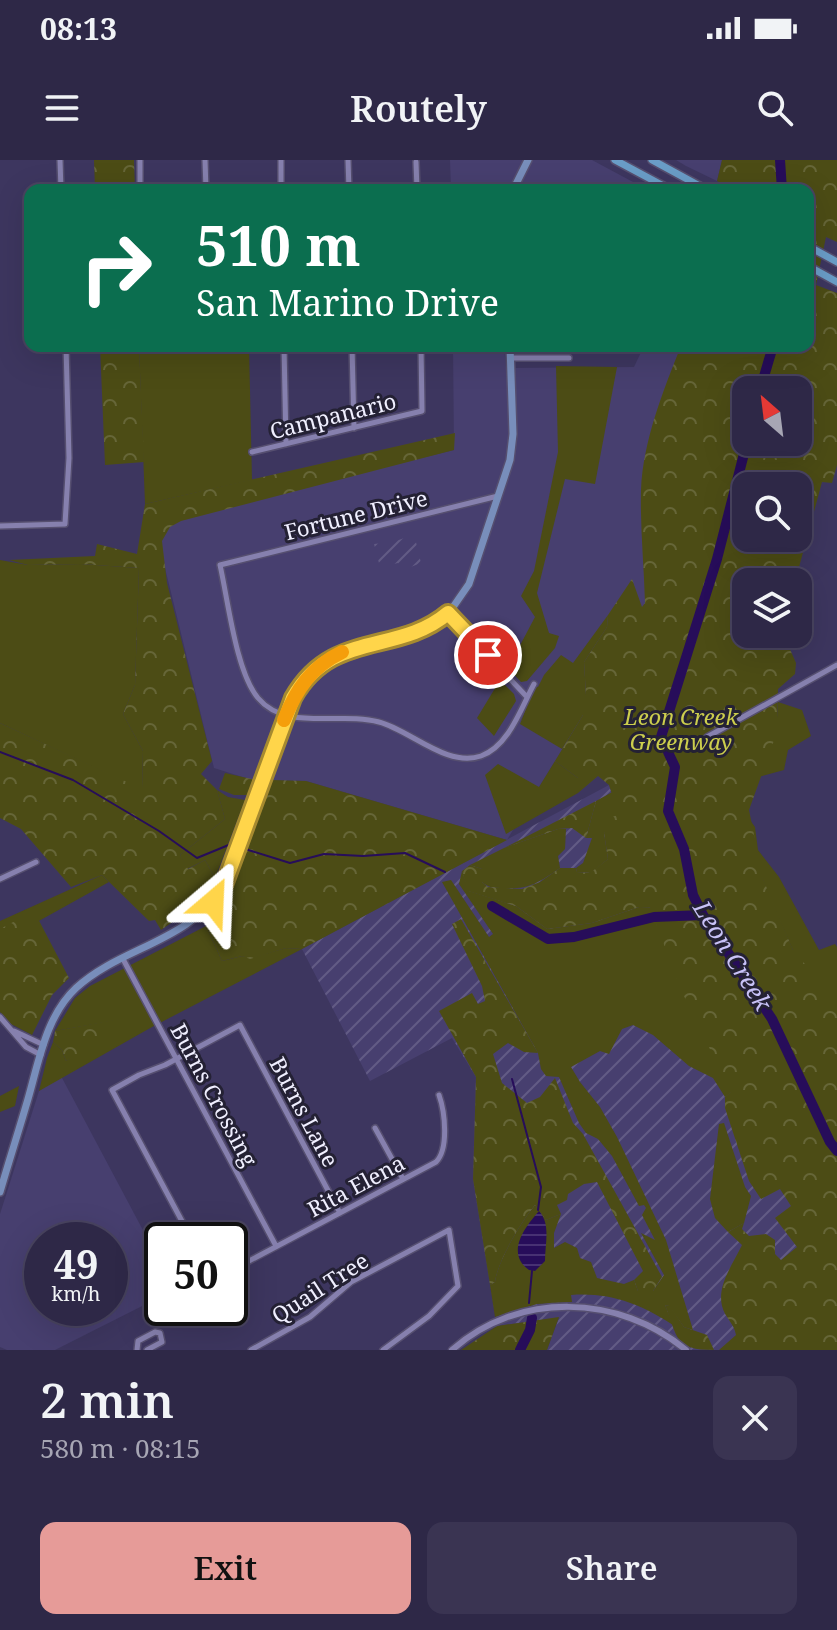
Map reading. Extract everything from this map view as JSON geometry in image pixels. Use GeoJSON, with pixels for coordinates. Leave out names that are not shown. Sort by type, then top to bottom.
{"type":"FeatureCollection","features":[{"type":"Feature","properties":{"kind":"main road"},"geometry":{"type":"LineString","coordinates":[[516,184],[528,160]]}},
{"type":"Feature","properties":{"kind":"main road"},"geometry":{"type":"LineString","coordinates":[[615,160],[660,184]]}},
{"type":"Feature","properties":{"kind":"main road"},"geometry":{"type":"LineString","coordinates":[[652,160],[696,184]]}},
{"type":"Feature","properties":{"kind":"main road"},"geometry":{"type":"LineString","coordinates":[[814,249],[837,262]]}},
{"type":"Feature","properties":{"kind":"main road"},"geometry":{"type":"LineString","coordinates":[[814,269],[837,282]]}},
{"type":"Feature","properties":{"kind":"main road"},"geometry":{"type":"LineString","coordinates":[[0,1192],[55,1015],[67,998],[91,977],[199,917],[213,902],[229,870],[285,717],[303,682],[325,661],[353,648],[419,631],[448,613],[469,584],[512,447],[510,352]]}},
{"type":"Feature","properties":{"kind":"street"},"geometry":{"type":"LineString","coordinates":[[60,160],[61,184]]}},
{"type":"Feature","properties":{"kind":"street"},"geometry":{"type":"LineString","coordinates":[[140,160],[140,184]]}},
{"type":"Feature","properties":{"kind":"street"},"geometry":{"type":"LineString","coordinates":[[205,160],[206,184]]}},
{"type":"Feature","properties":{"kind":"street"},"geometry":{"type":"LineString","coordinates":[[281,184],[284,160]]}},
{"type":"Feature","properties":{"kind":"street"},"geometry":{"type":"LineString","coordinates":[[348,160],[349,184]]}},
{"type":"Feature","properties":{"kind":"street"},"geometry":{"type":"LineString","coordinates":[[416,162],[417,184]]}},
{"type":"Feature","properties":{"kind":"street"},"geometry":{"type":"LineString","coordinates":[[0,526],[65,524],[69,458],[66,352]]}},
{"type":"Feature","properties":{"kind":"street"},"geometry":{"type":"LineString","coordinates":[[284,352],[286,444]]}},
{"type":"Feature","properties":{"kind":"street"},"geometry":{"type":"LineString","coordinates":[[352,352],[354,428]]}},
{"type":"Feature","properties":{"kind":"street","name":"Campanario"},"geometry":{"type":"LineString","coordinates":[[252,452],[422,411],[421,352]]}},
{"type":"Feature","properties":{"kind":"street"},"geometry":{"type":"LineString","coordinates":[[510,358],[569,358]]}},
{"type":"Feature","properties":{"kind":"street","name":"Fortune Drive"},"geometry":{"type":"LineString","coordinates":[[285,717],[262,703],[246,679],[220,565],[499,496]]}},
{"type":"Feature","properties":{"kind":"street"},"geometry":{"type":"LineString","coordinates":[[448,613],[527,697]]}},
{"type":"Feature","properties":{"kind":"street"},"geometry":{"type":"LineString","coordinates":[[707,737],[837,665]]}},
{"type":"Feature","properties":{"kind":"street"},"geometry":{"type":"LineString","coordinates":[[285,717],[378,721],[450,754],[470,758],[480,756],[501,742],[534,684]]}},
{"type":"Feature","properties":{"kind":"street"},"geometry":{"type":"LineString","coordinates":[[0,879],[36,862]]}},
{"type":"Feature","properties":{"kind":"street","name":"Burns Crossing"},"geometry":{"type":"LineString","coordinates":[[123,959],[276,1246]]}},
{"type":"Feature","properties":{"kind":"street"},"geometry":{"type":"LineString","coordinates":[[0,1017],[26,1047],[41,1055]]}},
{"type":"Feature","properties":{"kind":"street","name":"Burns Lane"},"geometry":{"type":"LineString","coordinates":[[177,1059],[240,1025],[340,1213]]}},
{"type":"Feature","properties":{"kind":"street"},"geometry":{"type":"LineString","coordinates":[[13,1030],[44,1045]]}},
{"type":"Feature","properties":{"kind":"street"},"geometry":{"type":"LineString","coordinates":[[177,1059],[112,1090],[182,1222]]}},
{"type":"Feature","properties":{"kind":"street","name":"Rita Elena"},"geometry":{"type":"LineString","coordinates":[[248,1261],[436,1162],[441,1156],[443,1107],[439,1095]]}},
{"type":"Feature","properties":{"kind":"street"},"geometry":{"type":"LineString","coordinates":[[375,1128],[403,1179]]}},
{"type":"Feature","properties":{"kind":"street","name":"Quail Tree"},"geometry":{"type":"LineString","coordinates":[[251,1350],[310,1317],[351,1282],[449,1230],[458,1286],[429,1316],[383,1350]]}},
{"type":"Feature","properties":{"kind":"street"},"geometry":{"type":"LineString","coordinates":[[452,1350],[472,1335],[505,1318],[560,1306],[597,1309],[633,1318],[686,1350]]}},
{"type":"Feature","properties":{"kind":"street"},"geometry":{"type":"LineString","coordinates":[[137,1350],[135,1344],[138,1341],[155,1332],[160,1333],[162,1342],[147,1350]]}},
{"type":"Feature","properties":{"kind":"shaded area"},"geometry":{"type":"Polygon","coordinates":[[[450,160],[592,160],[637,184],[451,184],[450,160]]]}},
{"type":"Feature","properties":{"kind":"shaded area"},"geometry":{"type":"Polygon","coordinates":[[[676,160],[722,160],[717,181],[686,166],[676,160]]]}},
{"type":"Feature","properties":{"kind":"shaded area"},"geometry":{"type":"Polygon","coordinates":[[[453,352],[505,352],[506,368],[634,367],[641,352],[680,352],[645,603],[607,676],[507,840],[306,781],[252,780],[214,768],[154,523],[454,450],[453,352]]]}},
{"type":"Feature","properties":{"kind":"shaded area"},"geometry":{"type":"Polygon","coordinates":[[[410,536],[411,539],[415,538],[421,563],[408,568],[407,565],[399,567],[398,563],[380,567],[374,544],[410,536]]]}},
{"type":"Feature","properties":{"kind":"shaded area"},"geometry":{"type":"Polygon","coordinates":[[[609,785],[651,910],[835,1284],[837,1350],[547,1350],[559,1318],[497,1326],[473,1179],[476,1077],[452,1038],[370,1081],[302,949],[609,785]]]}},
{"type":"Feature","properties":{"kind":"shaded area"},"geometry":{"type":"Polygon","coordinates":[[[61,1076],[144,1232],[144,1305],[128,1313],[128,1222],[24,1222],[24,1326],[103,1326],[55,1350],[7,1350],[0,1347],[0,1214],[39,1091],[61,1076]]]}},
{"type":"Feature","properties":{"kind":"shaded area"},"geometry":{"type":"Polygon","coordinates":[[[539,1211],[546,1228],[545,1261],[535,1271],[522,1263],[518,1248],[523,1232],[539,1211]]]}},
{"type":"Feature","properties":{"kind":"green space"},"geometry":{"type":"Polygon","coordinates":[[[94,160],[134,160],[135,184],[95,184],[94,160]]]}},
{"type":"Feature","properties":{"kind":"green space","name":"Leon Creek Greenway"},"geometry":{"type":"Polygon","coordinates":[[[722,160],[837,160],[837,242],[826,237],[816,285],[837,293],[837,465],[832,483],[822,482],[812,519],[812,472],[732,472],[732,552],[803,552],[799,568],[732,568],[732,648],[789,648],[796,663],[795,674],[778,689],[777,732],[749,810],[763,879],[793,950],[837,1002],[837,1350],[719,1350],[736,1335],[723,1310],[721,1298],[727,1275],[742,1245],[728,1232],[744,1223],[742,1229],[749,1236],[766,1234],[775,1240],[775,1254],[781,1260],[797,1247],[775,1218],[791,1206],[780,1189],[761,1199],[749,1181],[725,1108],[725,1097],[731,1092],[681,990],[650,907],[639,907],[592,923],[547,929],[516,906],[468,891],[462,871],[470,865],[482,869],[482,882],[488,887],[522,889],[540,882],[560,868],[576,868],[577,872],[590,873],[608,859],[604,833],[611,817],[619,815],[609,785],[598,776],[578,793],[578,778],[555,761],[583,715],[575,697],[586,695],[584,662],[607,627],[608,615],[632,579],[642,607],[645,603],[641,490],[655,416],[679,352],[814,352],[814,184],[722,184],[717,181],[722,160]]]}},
{"type":"Feature","properties":{"kind":"green space"},"geometry":{"type":"Polygon","coordinates":[[[100,352],[139,352],[144,462],[105,465],[100,352]]]}},
{"type":"Feature","properties":{"kind":"green space"},"geometry":{"type":"Polygon","coordinates":[[[139,352],[249,352],[252,480],[145,504],[139,352]]]}},
{"type":"Feature","properties":{"kind":"green space"},"geometry":{"type":"Polygon","coordinates":[[[556,366],[617,367],[595,484],[565,479],[537,593],[549,633],[559,636],[555,648],[527,681],[521,682],[508,668],[535,617],[521,596],[534,571],[558,452],[556,366]]]}},
{"type":"Feature","properties":{"kind":"green space"},"geometry":{"type":"Polygon","coordinates":[[[455,433],[454,450],[181,521],[170,527],[162,541],[167,583],[212,761],[201,774],[217,790],[225,819],[180,855],[188,869],[205,860],[215,878],[204,900],[161,930],[155,920],[149,921],[102,875],[71,887],[21,829],[0,818],[0,723],[142,789],[143,751],[123,714],[135,685],[139,568],[81,564],[28,565],[9,560],[95,556],[97,544],[137,554],[145,504],[455,433]]]}},
{"type":"Feature","properties":{"kind":"green space"},"geometry":{"type":"Polygon","coordinates":[[[0,560],[28,565],[81,564],[139,568],[135,685],[123,714],[143,751],[142,790],[0,723],[0,560]]]}},
{"type":"Feature","properties":{"kind":"green space"},"geometry":{"type":"Polygon","coordinates":[[[608,615],[607,627],[584,662],[586,695],[583,715],[562,749],[520,724],[535,686],[538,687],[561,655],[573,663],[608,615]]]}},
{"type":"Feature","properties":{"kind":"green space"},"geometry":{"type":"Polygon","coordinates":[[[500,680],[514,694],[516,701],[494,736],[477,718],[500,680]]]}},
{"type":"Feature","properties":{"kind":"green space"},"geometry":{"type":"Polygon","coordinates":[[[778,702],[802,710],[811,736],[788,750],[784,770],[755,778],[746,797],[745,813],[755,827],[758,850],[779,877],[819,950],[835,944],[837,947],[837,1228],[818,1224],[786,1151],[752,1101],[737,1088],[725,1097],[713,1078],[689,1066],[653,1035],[633,1025],[622,1029],[609,1054],[600,1051],[571,1067],[617,1137],[666,1240],[693,1330],[684,1327],[669,1306],[665,1305],[673,1325],[625,1301],[599,1295],[571,1295],[572,1302],[537,1304],[495,1317],[490,1285],[495,1282],[511,1242],[535,1205],[546,1220],[561,1214],[554,1233],[554,1248],[565,1242],[577,1248],[580,1258],[591,1262],[597,1278],[624,1284],[634,1280],[638,1291],[653,1291],[664,1275],[641,1233],[655,1240],[642,1215],[646,1208],[639,1206],[612,1156],[579,1123],[559,1077],[546,1076],[541,1069],[538,1053],[442,882],[451,880],[489,937],[493,934],[459,884],[462,871],[469,891],[516,906],[547,929],[592,923],[639,907],[679,908],[686,923],[706,924],[732,965],[714,981],[707,1016],[750,1037],[762,1015],[766,997],[754,956],[773,960],[793,950],[749,841],[741,799],[743,785],[769,751],[778,702]],[[539,1225],[534,1226],[524,1247],[524,1254],[532,1262],[541,1250],[539,1225]]]}},
{"type":"Feature","properties":{"kind":"green space"},"geometry":{"type":"Polygon","coordinates":[[[676,757],[604,833],[608,859],[591,873],[577,872],[576,868],[583,863],[592,838],[586,838],[596,801],[676,757]]]}},
{"type":"Feature","properties":{"kind":"green space"},"geometry":{"type":"Polygon","coordinates":[[[555,761],[578,778],[578,793],[506,834],[485,775],[498,764],[539,787],[555,761]]]}},
{"type":"Feature","properties":{"kind":"green space"},"geometry":{"type":"Polygon","coordinates":[[[225,773],[256,780],[250,795],[234,795],[219,789],[225,773]]]}},
{"type":"Feature","properties":{"kind":"green space"},"geometry":{"type":"Polygon","coordinates":[[[272,780],[306,781],[507,840],[302,949],[286,948],[250,959],[242,956],[222,961],[206,926],[234,885],[272,780]]]}},
{"type":"Feature","properties":{"kind":"green space"},"geometry":{"type":"Polygon","coordinates":[[[217,790],[228,797],[245,800],[215,878],[205,860],[187,869],[180,855],[225,819],[217,790]]]}},
{"type":"Feature","properties":{"kind":"green space"},"geometry":{"type":"Polygon","coordinates":[[[596,801],[586,838],[572,828],[558,829],[504,848],[596,801]]]}},
{"type":"Feature","properties":{"kind":"green space"},"geometry":{"type":"Polygon","coordinates":[[[566,829],[565,849],[558,856],[560,868],[532,885],[518,888],[489,886],[482,882],[482,869],[470,865],[504,848],[566,829]]]}},
{"type":"Feature","properties":{"kind":"green space"},"geometry":{"type":"Polygon","coordinates":[[[102,875],[109,882],[37,922],[0,937],[0,921],[102,875]]]}},
{"type":"Feature","properties":{"kind":"green space"},"geometry":{"type":"Polygon","coordinates":[[[34,911],[69,978],[52,995],[32,1035],[11,1024],[0,1012],[0,929],[34,911]]]}},
{"type":"Feature","properties":{"kind":"green space"},"geometry":{"type":"Polygon","coordinates":[[[461,919],[538,1053],[524,1052],[508,1043],[493,1054],[502,1083],[527,1103],[540,1097],[555,1078],[573,1123],[583,1134],[662,1277],[653,1291],[638,1291],[634,1280],[643,1271],[597,1182],[584,1184],[568,1194],[567,1200],[557,1205],[561,1214],[546,1220],[535,1205],[511,1242],[495,1282],[490,1285],[473,1179],[476,1077],[439,1011],[472,993],[478,1004],[485,1001],[482,986],[452,924],[461,919]]]}},
{"type":"Feature","properties":{"kind":"green space"},"geometry":{"type":"Polygon","coordinates":[[[206,926],[222,961],[242,956],[250,958],[286,948],[302,949],[152,1027],[39,1091],[53,1042],[62,1050],[66,1061],[128,1018],[55,1031],[75,998],[90,986],[206,926]]]}},
{"type":"Feature","properties":{"kind":"green space"},"geometry":{"type":"Polygon","coordinates":[[[129,1017],[129,1026],[66,1061],[62,1050],[53,1042],[55,1031],[129,1017]]]}},
{"type":"Feature","properties":{"kind":"green space"},"geometry":{"type":"Polygon","coordinates":[[[19,1086],[15,1106],[0,1112],[0,1096],[19,1086]]]}},
{"type":"Feature","properties":{"kind":"green space"},"geometry":{"type":"Polygon","coordinates":[[[724,1123],[745,1187],[751,1196],[744,1223],[728,1232],[715,1218],[710,1199],[719,1124],[724,1123]]]}},
{"type":"Feature","properties":{"kind":"green space"},"geometry":{"type":"Polygon","coordinates":[[[665,1305],[670,1306],[684,1327],[707,1335],[714,1350],[691,1348],[679,1340],[665,1305]]]}},
{"type":"Feature","properties":{"kind":"green space"},"geometry":{"type":"Polygon","coordinates":[[[559,1317],[547,1350],[461,1350],[497,1326],[559,1317]]]}},
{"type":"Feature","properties":{"kind":"waterway","name":"Leon Creek"},"geometry":{"type":"LineString","coordinates":[[780,160],[782,184]]}},
{"type":"Feature","properties":{"kind":"waterway","name":"Leon Creek"},"geometry":{"type":"LineString","coordinates":[[764,376],[771,352]]}},
{"type":"Feature","properties":{"kind":"waterway","name":"Leon Creek"},"geometry":{"type":"LineString","coordinates":[[665,745],[661,737],[717,559],[743,456]]}},
{"type":"Feature","properties":{"kind":"waterway"},"geometry":{"type":"LineString","coordinates":[[0,752],[73,780],[159,831],[197,858],[231,844],[236,846]]}},
{"type":"Feature","properties":{"kind":"waterway","name":"Leon Creek"},"geometry":{"type":"LineString","coordinates":[[668,752],[675,767],[668,811],[684,849],[693,895],[772,1019],[837,1151]]}},
{"type":"Feature","properties":{"kind":"waterway"},"geometry":{"type":"LineString","coordinates":[[242,848],[290,863],[324,854],[363,856],[405,853],[445,872]]}},
{"type":"Feature","properties":{"kind":"waterway"},"geometry":{"type":"LineString","coordinates":[[492,906],[548,939],[574,937],[654,917],[703,915]]}},
{"type":"Feature","properties":{"kind":"waterway"},"geometry":{"type":"LineString","coordinates":[[512,1079],[541,1187],[538,1210]]}},
{"type":"Feature","properties":{"kind":"waterway"},"geometry":{"type":"LineString","coordinates":[[529,1303],[532,1271]]}},
{"type":"Feature","properties":{"kind":"waterway"},"geometry":{"type":"LineString","coordinates":[[520,1350],[532,1318]]}},
{"type":"Feature","properties":{"kind":"slow traffic"},"geometry":{"type":"LineString","coordinates":[[284,720],[303,682],[317,667],[342,652]]}},
{"type":"Feature","properties":{"kind":"route"},"geometry":{"type":"LineString","coordinates":[[213,902],[224,885],[293,698],[317,667],[353,648],[419,631],[448,613],[488,655]]}}]}
